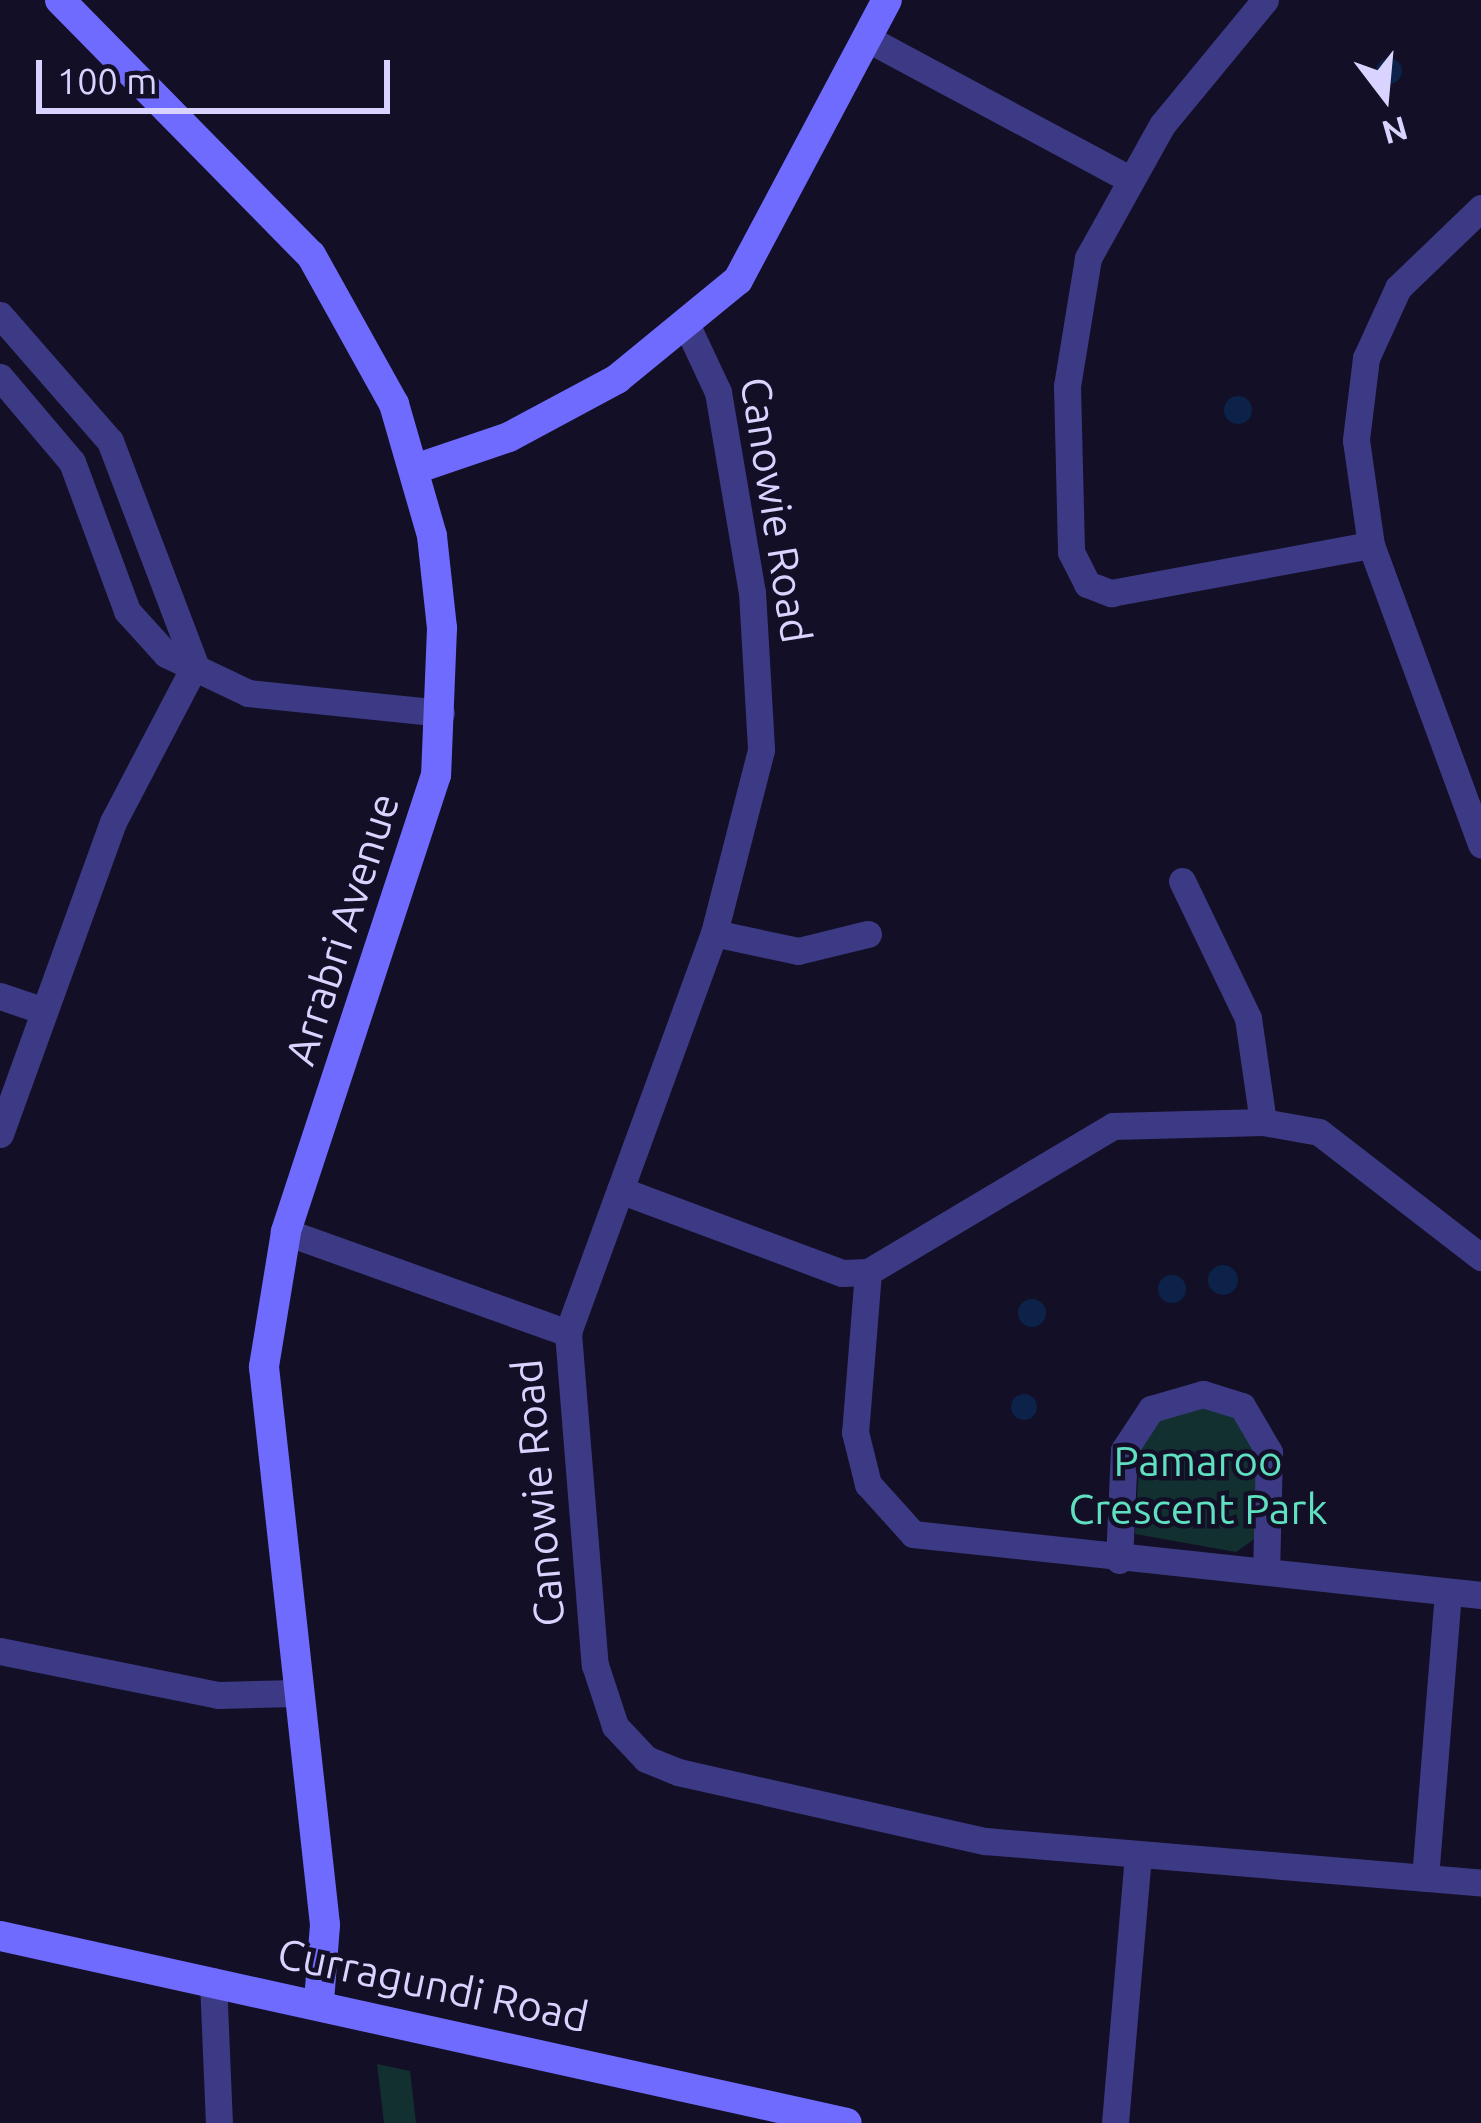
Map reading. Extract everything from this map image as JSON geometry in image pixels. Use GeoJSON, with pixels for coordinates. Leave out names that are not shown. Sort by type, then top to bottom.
{"type":"FeatureCollection","features":[{"type":"Feature","properties":{"kind":"street","name":"Arrabri Avenue"},"geometry":{"type":"LineString","coordinates":[[60,0],[311,255],[371,354],[415,469],[442,628],[441,713],[400,910],[286,1232],[264,1442],[325,1925],[319,2002]]}},
{"type":"Feature","properties":{"kind":"street"},"geometry":{"type":"LineString","coordinates":[[415,469],[509,437],[688,328],[738,280],[870,40],[887,0]]}},
{"type":"Feature","properties":{"kind":"street"},"geometry":{"type":"LineString","coordinates":[[1265,0],[1127,178],[1088,259],[1067,386],[1071,552],[1087,584],[1111,592],[1371,545]]}},
{"type":"Feature","properties":{"kind":"street"},"geometry":{"type":"LineString","coordinates":[[870,40],[1127,178]]}},
{"type":"Feature","properties":{"kind":"street"},"geometry":{"type":"LineString","coordinates":[[1481,208],[1397,288],[1366,358],[1356,440],[1371,545],[1481,844]]}},
{"type":"Feature","properties":{"kind":"street"},"geometry":{"type":"LineString","coordinates":[[0,314],[110,441],[195,665],[112,823],[0,1134]]}},
{"type":"Feature","properties":{"kind":"street","name":"Canowie Road"},"geometry":{"type":"LineString","coordinates":[[688,328],[718,392],[760,679],[761,750],[714,933],[568,1333],[598,1680],[615,1726],[646,1759],[985,1841],[1481,1883]]}},
{"type":"Feature","properties":{"kind":"street"},"geometry":{"type":"LineString","coordinates":[[0,377],[80,476],[127,610],[159,649],[248,693],[441,713]]}},
{"type":"Feature","properties":{"kind":"street"},"geometry":{"type":"LineString","coordinates":[[1182,881],[1248,1018],[1263,1121]]}},
{"type":"Feature","properties":{"kind":"street"},"geometry":{"type":"LineString","coordinates":[[714,933],[798,951],[868,934]]}},
{"type":"Feature","properties":{"kind":"street"},"geometry":{"type":"LineString","coordinates":[[0,996],[44,1011]]}},
{"type":"Feature","properties":{"kind":"street"},"geometry":{"type":"LineString","coordinates":[[620,1190],[842,1273],[868,1272],[1113,1126],[1263,1121],[1319,1132],[1481,1258]]}},
{"type":"Feature","properties":{"kind":"street"},"geometry":{"type":"LineString","coordinates":[[286,1232],[568,1333]]}},
{"type":"Feature","properties":{"kind":"street"},"geometry":{"type":"LineString","coordinates":[[868,1272],[853,1409],[884,1508],[913,1534],[949,1543],[1481,1595]]}},
{"type":"Feature","properties":{"kind":"street"},"geometry":{"type":"LineString","coordinates":[[1119,1559],[1124,1450],[1151,1409],[1203,1394],[1242,1406],[1269,1452],[1266,1571]]}},
{"type":"Feature","properties":{"kind":"street"},"geometry":{"type":"LineString","coordinates":[[1425,1878],[1448,1593]]}},
{"type":"Feature","properties":{"kind":"street"},"geometry":{"type":"LineString","coordinates":[[0,1651],[218,1695],[297,1693]]}},
{"type":"Feature","properties":{"kind":"street"},"geometry":{"type":"LineString","coordinates":[[1115,2123],[1138,1857]]}},
{"type":"Feature","properties":{"kind":"street","name":"Curragundi Road"},"geometry":{"type":"LineString","coordinates":[[0,1936],[319,2002],[847,2123]]}},
{"type":"Feature","properties":{"kind":"street"},"geometry":{"type":"LineString","coordinates":[[213,1981],[219,2123]]}},
{"type":"Feature","properties":{"kind":"green space","name":"Pamaroo Crescent Park"},"geometry":{"type":"Polygon","coordinates":[[[1196,1401],[1237,1413],[1257,1454],[1256,1538],[1236,1552],[1135,1534],[1140,1445],[1152,1422],[1196,1401]]]}},
{"type":"Feature","properties":{"kind":"green space"},"geometry":{"type":"Polygon","coordinates":[[[377,2064],[410,2071],[416,2123],[384,2123],[377,2064]]]}},
{"type":"Feature","properties":{"kind":"water"},"geometry":{"type":"Polygon","coordinates":[[[1389,58],[1402,71],[1389,84],[1376,71],[1389,58]]]}},
{"type":"Feature","properties":{"kind":"water"},"geometry":{"type":"Polygon","coordinates":[[[1238,396],[1248,400],[1252,410],[1248,420],[1238,424],[1228,420],[1224,410],[1228,400],[1238,396]]]}},
{"type":"Feature","properties":{"kind":"water"},"geometry":{"type":"Polygon","coordinates":[[[1223,1265],[1238,1280],[1223,1295],[1208,1280],[1223,1265]]]}},
{"type":"Feature","properties":{"kind":"water"},"geometry":{"type":"Polygon","coordinates":[[[1172,1275],[1182,1279],[1186,1289],[1182,1299],[1172,1303],[1162,1299],[1158,1289],[1162,1279],[1172,1275]]]}},
{"type":"Feature","properties":{"kind":"water"},"geometry":{"type":"Polygon","coordinates":[[[1032,1299],[1042,1303],[1046,1313],[1042,1323],[1032,1327],[1022,1323],[1018,1313],[1022,1303],[1032,1299]]]}},
{"type":"Feature","properties":{"kind":"water"},"geometry":{"type":"Polygon","coordinates":[[[1024,1394],[1034,1397],[1034,1417],[1024,1420],[1014,1417],[1011,1407],[1014,1397],[1024,1394]]]}}]}
